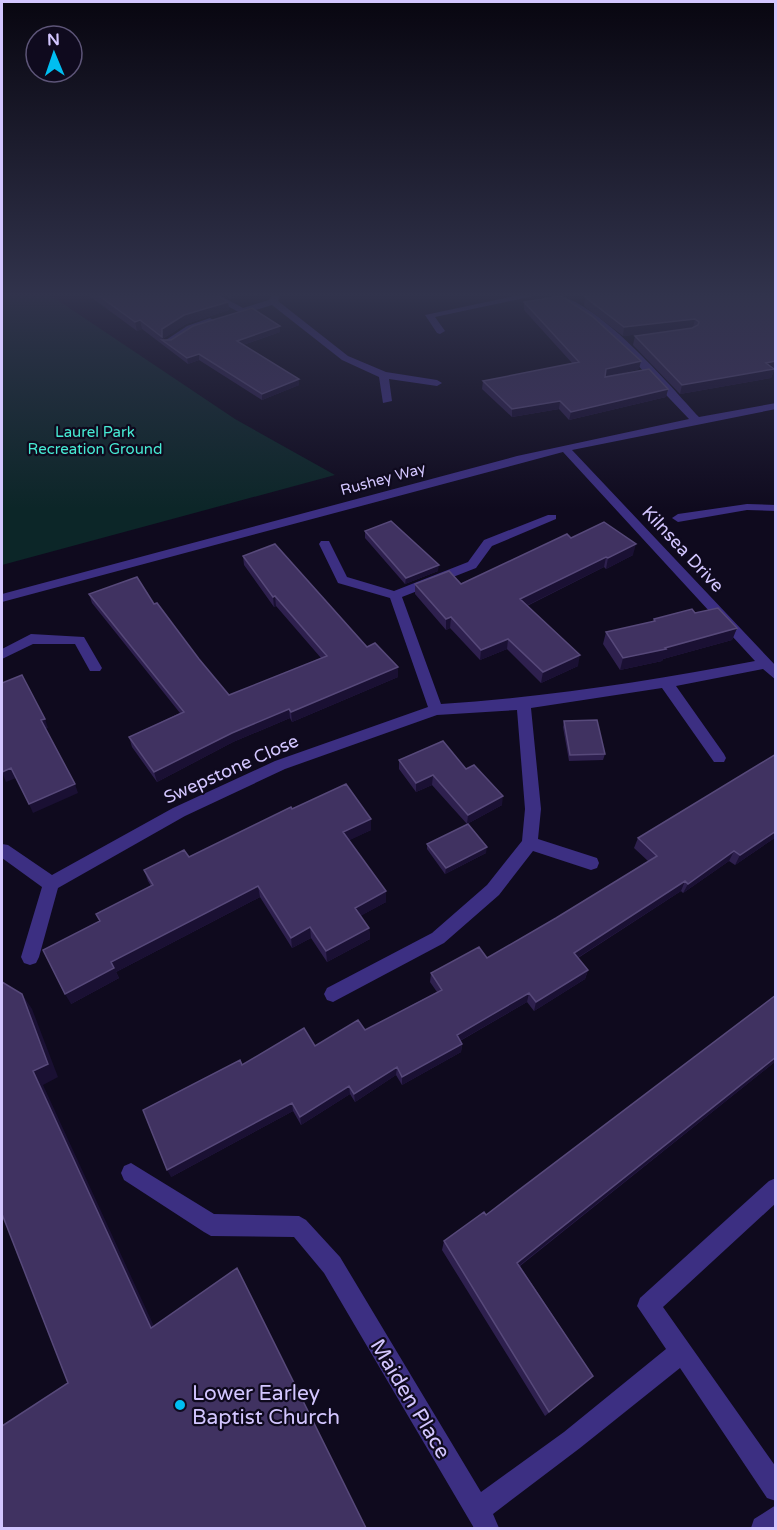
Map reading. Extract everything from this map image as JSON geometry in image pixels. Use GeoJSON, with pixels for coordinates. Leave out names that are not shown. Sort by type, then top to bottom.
{"type":"FeatureCollection","features":[{"type":"Feature","properties":{"kind":"street"},"geometry":{"type":"LineString","coordinates":[[364,366],[384,375],[437,383]]}},
{"type":"Feature","properties":{"kind":"street"},"geometry":{"type":"LineString","coordinates":[[640,366],[697,421]]}},
{"type":"Feature","properties":{"kind":"street"},"geometry":{"type":"LineString","coordinates":[[384,375],[387,401]]}},
{"type":"Feature","properties":{"kind":"street","name":"Rushey Way"},"geometry":{"type":"LineString","coordinates":[[2,598],[353,502],[565,448],[631,433],[776,406]]}},
{"type":"Feature","properties":{"kind":"street","name":"Kilnsea Drive"},"geometry":{"type":"LineString","coordinates":[[565,448],[770,670]]}},
{"type":"Feature","properties":{"kind":"street"},"geometry":{"type":"LineString","coordinates":[[678,518],[747,507],[776,508]]}},
{"type":"Feature","properties":{"kind":"street"},"geometry":{"type":"LineString","coordinates":[[325,544],[342,580],[396,595],[472,565],[488,543],[552,517]]}},
{"type":"Feature","properties":{"kind":"street"},"geometry":{"type":"LineString","coordinates":[[396,595],[436,710]]}},
{"type":"Feature","properties":{"kind":"street"},"geometry":{"type":"LineString","coordinates":[[2,654],[31,639],[79,640],[95,668]]}},
{"type":"Feature","properties":{"kind":"street","name":"Swepstone Close"},"geometry":{"type":"LineString","coordinates":[[51,884],[179,812],[280,765],[436,710],[524,704],[770,670]]}},
{"type":"Feature","properties":{"kind":"street"},"geometry":{"type":"LineString","coordinates":[[666,683],[719,758]]}},
{"type":"Feature","properties":{"kind":"street"},"geometry":{"type":"LineString","coordinates":[[333,993],[438,938],[493,891],[530,843],[533,809],[524,704]]}},
{"type":"Feature","properties":{"kind":"street"},"geometry":{"type":"LineString","coordinates":[[530,843],[591,863]]}},
{"type":"Feature","properties":{"kind":"street"},"geometry":{"type":"LineString","coordinates":[[2,850],[51,884],[30,957]]}},
{"type":"Feature","properties":{"kind":"street","name":"Maiden Place"},"geometry":{"type":"LineString","coordinates":[[132,1173],[211,1225],[299,1227],[332,1265],[417,1413],[482,1519],[572,1440],[682,1351]]}},
{"type":"Feature","properties":{"kind":"street"},"geometry":{"type":"LineString","coordinates":[[776,1188],[648,1306],[682,1351],[776,1489]]}},
{"type":"Feature","properties":{"kind":"street"},"geometry":{"type":"LineString","coordinates":[[764,1528],[776,1517]]}},
{"type":"Feature","properties":{"kind":"green space","name":"Laurel Park Recreation Ground"},"geometry":{"type":"Polygon","coordinates":[[[2,366],[157,366],[235,419],[335,475],[2,565],[2,366]]]}},
{"type":"Feature","properties":{"kind":"building"},"geometry":{"type":"Polygon","coordinates":[[[219,366],[278,366],[299,379],[262,394],[219,366]]]}},
{"type":"Feature","properties":{"kind":"building"},"geometry":{"type":"Polygon","coordinates":[[[557,366],[617,366],[606,369],[605,377],[649,369],[668,389],[571,412],[560,401],[512,409],[483,381],[557,366]]]}},
{"type":"Feature","properties":{"kind":"building"},"geometry":{"type":"Polygon","coordinates":[[[664,366],[771,366],[774,369],[682,385],[664,366]]]}},
{"type":"Feature","properties":{"kind":"building"},"geometry":{"type":"Polygon","coordinates":[[[391,521],[439,565],[406,578],[365,531],[391,521]]]}},
{"type":"Feature","properties":{"kind":"building"},"geometry":{"type":"Polygon","coordinates":[[[604,522],[636,544],[520,599],[580,655],[543,672],[508,639],[481,650],[451,617],[446,619],[415,584],[449,571],[461,584],[567,534],[571,538],[604,522]]]}},
{"type":"Feature","properties":{"kind":"building"},"geometry":{"type":"Polygon","coordinates":[[[275,544],[367,647],[375,643],[398,667],[291,712],[289,709],[232,733],[154,772],[129,737],[184,712],[89,594],[137,577],[154,604],[157,603],[229,695],[327,656],[275,596],[273,597],[243,556],[275,544]]]}},
{"type":"Feature","properties":{"kind":"building"},"geometry":{"type":"Polygon","coordinates":[[[718,608],[737,628],[666,649],[623,658],[606,632],[655,621],[654,619],[692,609],[695,613],[718,608]]]}},
{"type":"Feature","properties":{"kind":"building"},"geometry":{"type":"Polygon","coordinates":[[[22,675],[45,719],[41,720],[75,784],[29,804],[11,768],[2,772],[2,683],[22,675]]]}},
{"type":"Feature","properties":{"kind":"building"},"geometry":{"type":"Polygon","coordinates":[[[597,720],[605,754],[570,755],[564,721],[597,720]]]}},
{"type":"Feature","properties":{"kind":"building"},"geometry":{"type":"Polygon","coordinates":[[[443,741],[466,769],[474,765],[503,796],[468,815],[433,775],[416,783],[399,760],[443,741]]]}},
{"type":"Feature","properties":{"kind":"building"},"geometry":{"type":"Polygon","coordinates":[[[776,754],[776,831],[740,855],[734,851],[688,884],[685,881],[574,953],[588,970],[536,1002],[529,993],[457,1035],[462,1044],[402,1077],[397,1067],[354,1094],[349,1086],[300,1117],[292,1103],[167,1170],[143,1110],[240,1060],[242,1065],[304,1028],[315,1046],[358,1020],[365,1030],[442,990],[431,973],[479,947],[487,958],[657,856],[638,838],[776,754]]]}},
{"type":"Feature","properties":{"kind":"building"},"geometry":{"type":"Polygon","coordinates":[[[346,784],[371,819],[343,832],[386,891],[355,908],[369,928],[326,951],[310,927],[291,938],[258,886],[111,962],[114,968],[65,994],[43,950],[100,921],[96,914],[153,885],[144,870],[184,850],[189,857],[291,807],[292,809],[346,784]]]}},
{"type":"Feature","properties":{"kind":"building"},"geometry":{"type":"Polygon","coordinates":[[[468,824],[487,847],[446,868],[427,844],[468,824]]]}},
{"type":"Feature","properties":{"kind":"building","name":"Lower Earley Baptist Church"},"geometry":{"type":"Polygon","coordinates":[[[2,982],[22,994],[48,1064],[33,1071],[151,1328],[237,1268],[366,1528],[2,1528],[2,1426],[68,1383],[2,1214],[2,982]]]}},
{"type":"Feature","properties":{"kind":"building"},"geometry":{"type":"Polygon","coordinates":[[[776,995],[776,1057],[517,1263],[593,1376],[549,1412],[444,1241],[484,1212],[486,1215],[776,995]]]}},
{"type":"Feature","properties":{"kind":"place","name":"Lower Earley Baptist Church"},"geometry":{"type":"Point","coordinates":[180,1405]}}]}
